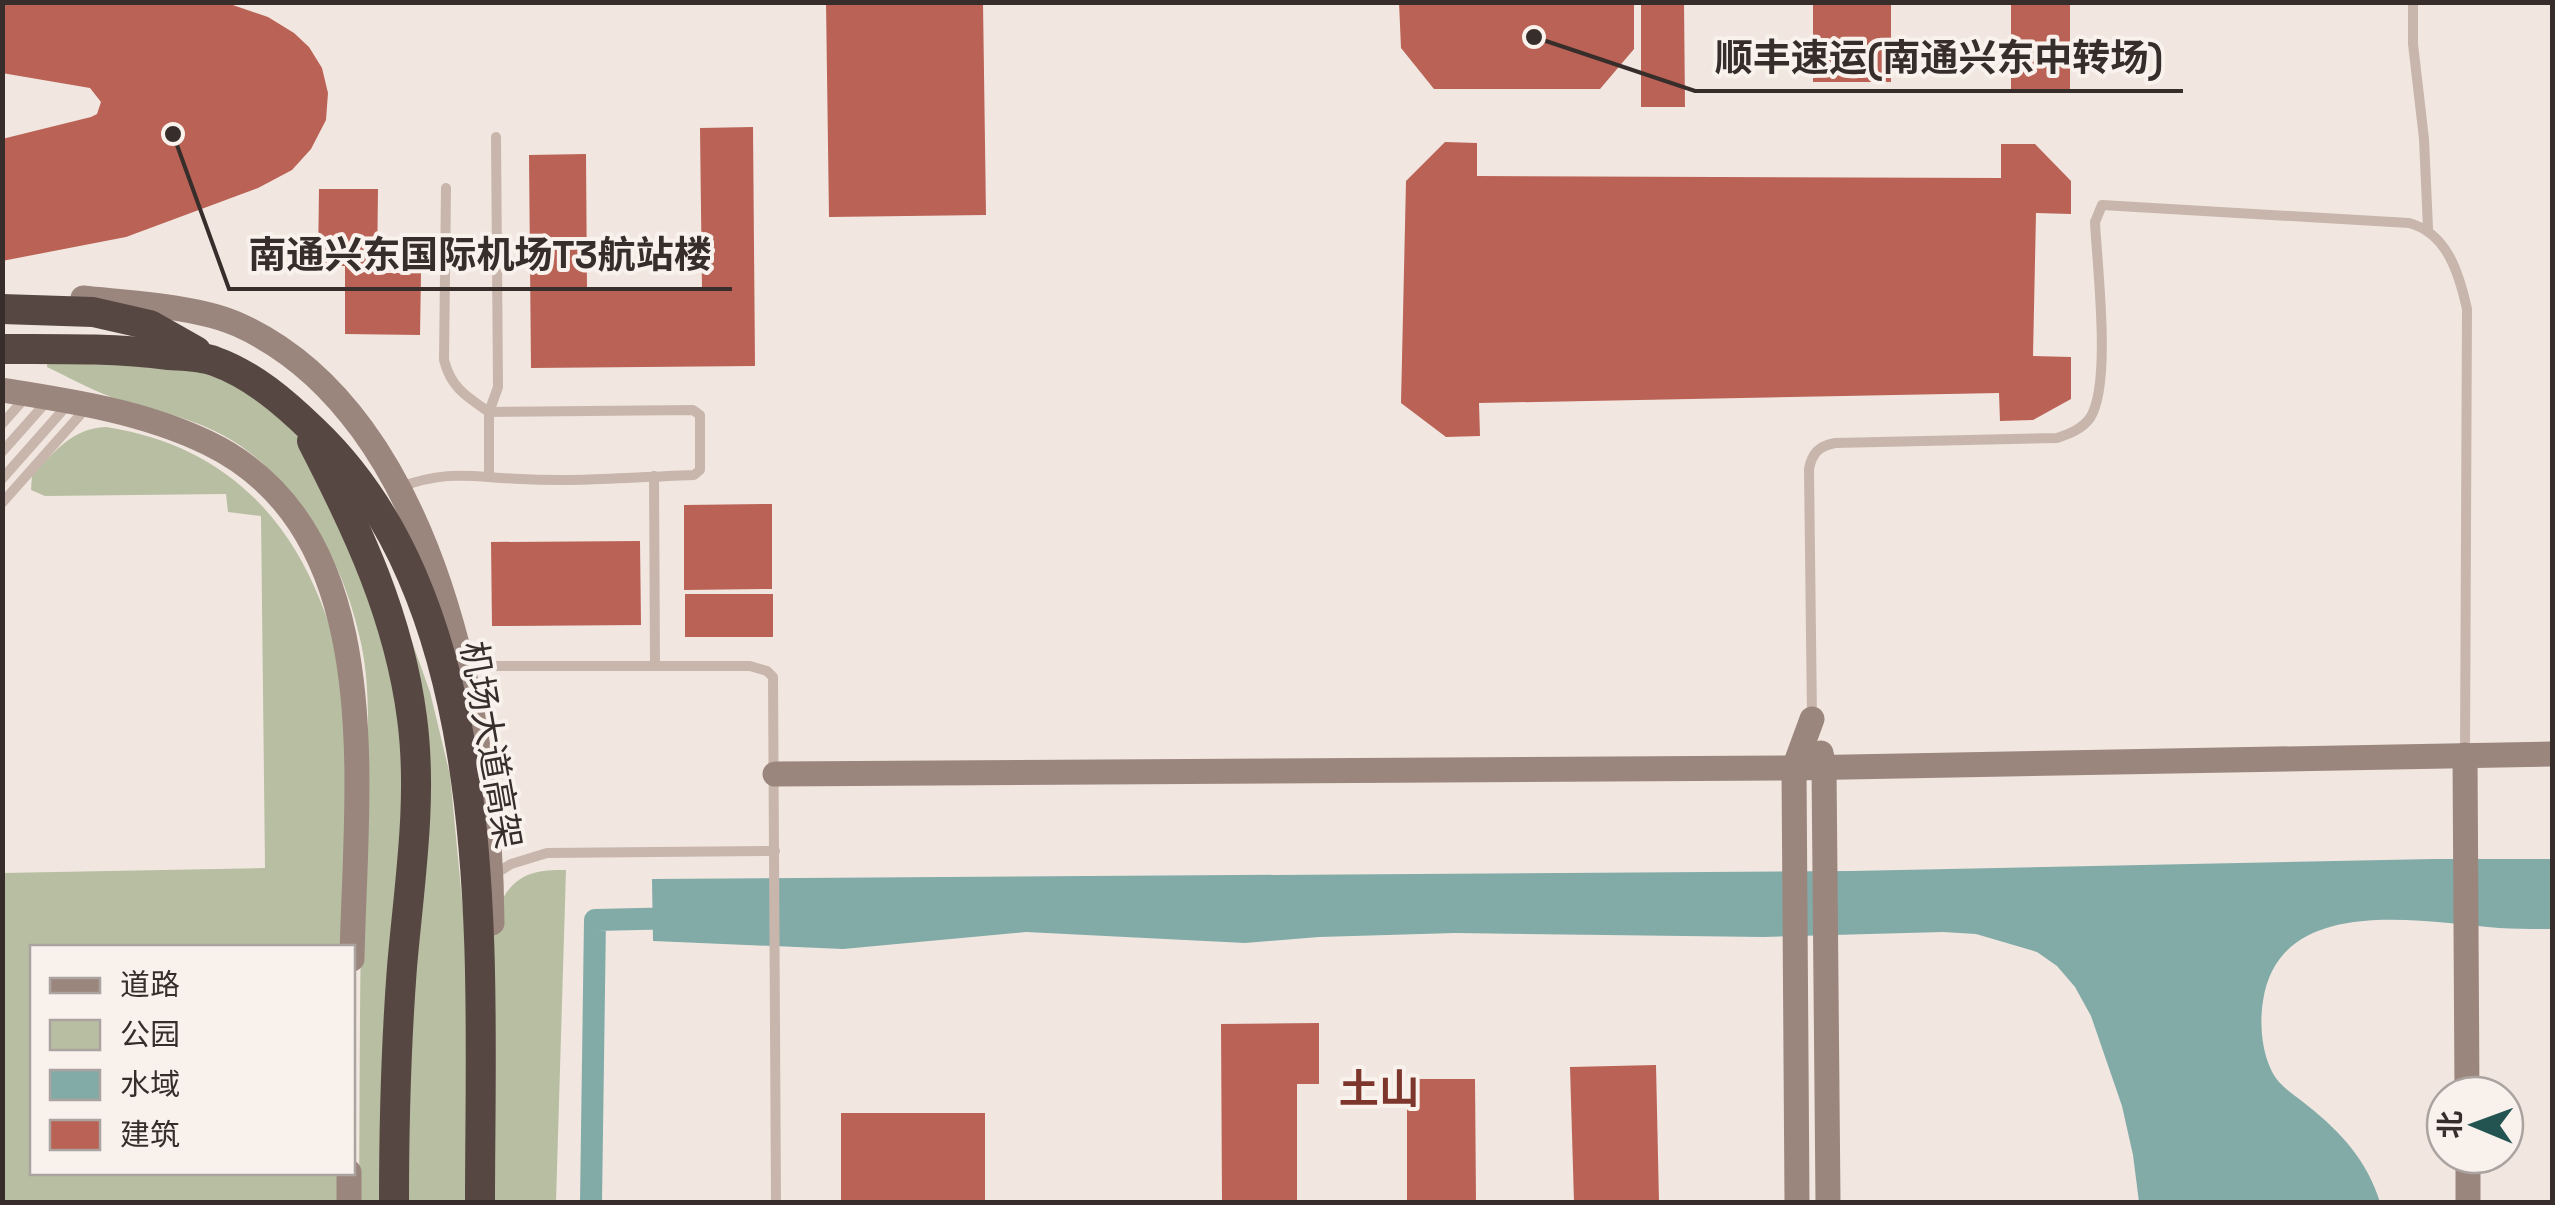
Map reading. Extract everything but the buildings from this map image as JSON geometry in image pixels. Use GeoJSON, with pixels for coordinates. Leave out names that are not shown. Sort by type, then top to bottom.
{"type":"FeatureCollection","features":[{"type":"Feature","properties":{"kind":"highway"},"geometry":{"type":"LineString","coordinates":[[2,309],[93,312],[150,326],[212,360]]}},
{"type":"Feature","properties":{"kind":"highway","name":"机场大道高架"},"geometry":{"type":"LineString","coordinates":[[2,349],[87,348],[212,360],[256,381],[298,416],[343,458],[379,506],[408,565],[451,701],[473,826],[478,896],[480,1202]]}},
{"type":"Feature","properties":{"kind":"highway"},"geometry":{"type":"LineString","coordinates":[[298,416],[373,566],[391,617],[412,720],[415,812],[395,1059],[394,1202]]}},
{"type":"Feature","properties":{"kind":"street"},"geometry":{"type":"LineString","coordinates":[[2,299],[83,298],[172,308],[237,324],[296,358],[343,404],[378,452],[444,592],[463,666],[482,782],[492,876],[494,1202]]}},
{"type":"Feature","properties":{"kind":"street"},"geometry":{"type":"LineString","coordinates":[[2,390],[162,422],[250,468],[287,505],[316,554],[334,596],[348,647],[355,699],[352,945]]}},
{"type":"Feature","properties":{"kind":"street"},"geometry":{"type":"LineString","coordinates":[[1812,719],[1824,767],[1828,1202]]}},
{"type":"Feature","properties":{"kind":"street"},"geometry":{"type":"LineString","coordinates":[[1797,1202],[1794,768],[1812,719]]}},
{"type":"Feature","properties":{"kind":"street"},"geometry":{"type":"LineString","coordinates":[[775,774],[1794,768],[2552,754]]}},
{"type":"Feature","properties":{"kind":"street"},"geometry":{"type":"LineString","coordinates":[[2465,755],[2467,1075]]}},
{"type":"Feature","properties":{"kind":"street"},"geometry":{"type":"LineString","coordinates":[[349,1202],[350,1175]]}},
{"type":"Feature","properties":{"kind":"street"},"geometry":{"type":"LineString","coordinates":[[2468,1175],[2468,1202]]}},
{"type":"Feature","properties":{"kind":"lane"},"geometry":{"type":"LineString","coordinates":[[2413,2],[2428,228]]}},
{"type":"Feature","properties":{"kind":"lane"},"geometry":{"type":"LineString","coordinates":[[489,476],[489,412],[498,387],[496,137]]}},
{"type":"Feature","properties":{"kind":"lane"},"geometry":{"type":"LineString","coordinates":[[396,488],[430,476],[463,473],[520,480],[694,475],[700,470],[700,415],[693,410],[489,412],[448,378],[444,360],[446,188]]}},
{"type":"Feature","properties":{"kind":"lane"},"geometry":{"type":"LineString","coordinates":[[1812,719],[1812,457],[1818,449],[1835,443],[2057,438],[2075,432],[2090,419],[2102,380],[2095,222],[2102,204],[2409,222],[2428,228],[2447,252],[2460,276],[2467,309],[2465,755]]}},
{"type":"Feature","properties":{"kind":"lane"},"geometry":{"type":"LineString","coordinates":[[2,424],[59,399]]}},
{"type":"Feature","properties":{"kind":"lane"},"geometry":{"type":"LineString","coordinates":[[2,452],[59,399]]}},
{"type":"Feature","properties":{"kind":"lane"},"geometry":{"type":"LineString","coordinates":[[2,478],[59,399]]}},
{"type":"Feature","properties":{"kind":"lane"},"geometry":{"type":"LineString","coordinates":[[2,503],[59,399]]}},
{"type":"Feature","properties":{"kind":"lane"},"geometry":{"type":"LineString","coordinates":[[654,476],[655,666]]}},
{"type":"Feature","properties":{"kind":"lane"},"geometry":{"type":"LineString","coordinates":[[463,666],[750,666],[767,671],[775,688],[776,1202]]}},
{"type":"Feature","properties":{"kind":"lane"},"geometry":{"type":"LineString","coordinates":[[492,876],[511,864],[547,852],[775,851]]}},
{"type":"Feature","properties":{"kind":"green space"},"geometry":{"type":"Polygon","coordinates":[[[49,334],[255,384],[364,508],[430,692],[450,775],[463,910],[498,909],[509,889],[524,877],[566,870],[556,1202],[359,1202],[368,723],[361,643],[346,590],[309,517],[254,456],[208,428],[113,398],[47,367],[49,334]]]}},
{"type":"Feature","properties":{"kind":"green space"},"geometry":{"type":"Polygon","coordinates":[[[94,428],[144,435],[210,463],[263,507],[304,565],[337,651],[346,703],[341,945],[30,945],[30,1175],[340,1175],[340,1202],[3,1202],[2,873],[265,868],[261,516],[228,512],[226,494],[45,496],[31,490],[32,475],[65,443],[94,428]]]}},
{"type":"Feature","properties":{"kind":"water"},"geometry":{"type":"Polygon","coordinates":[[[2552,859],[2552,929],[2396,920],[2359,921],[2325,928],[2296,943],[2275,966],[2263,1001],[2263,1043],[2273,1074],[2342,1137],[2368,1174],[2380,1202],[2139,1202],[2122,1106],[2091,1016],[2075,987],[2057,966],[2037,952],[1976,934],[1764,937],[1455,933],[1245,943],[1026,932],[843,949],[653,941],[652,879],[1851,871],[2552,859]]]}},
{"type":"Feature","properties":{"kind":"waterway"},"geometry":{"type":"LineString","coordinates":[[591,1202],[595,920],[684,918]]}},
{"type":"Feature","properties":{"kind":"place","name":"顺丰速运(南通兴东中转场)"},"geometry":{"type":"Point","coordinates":[1534,37]}},
{"type":"Feature","properties":{"kind":"place","name":"南通兴东国际机场T3航站楼"},"geometry":{"type":"Point","coordinates":[173,134]}},
{"type":"Feature","properties":{"kind":"district","name":"土山"},"geometry":{"type":"Point","coordinates":[1379,1089]}}]}
